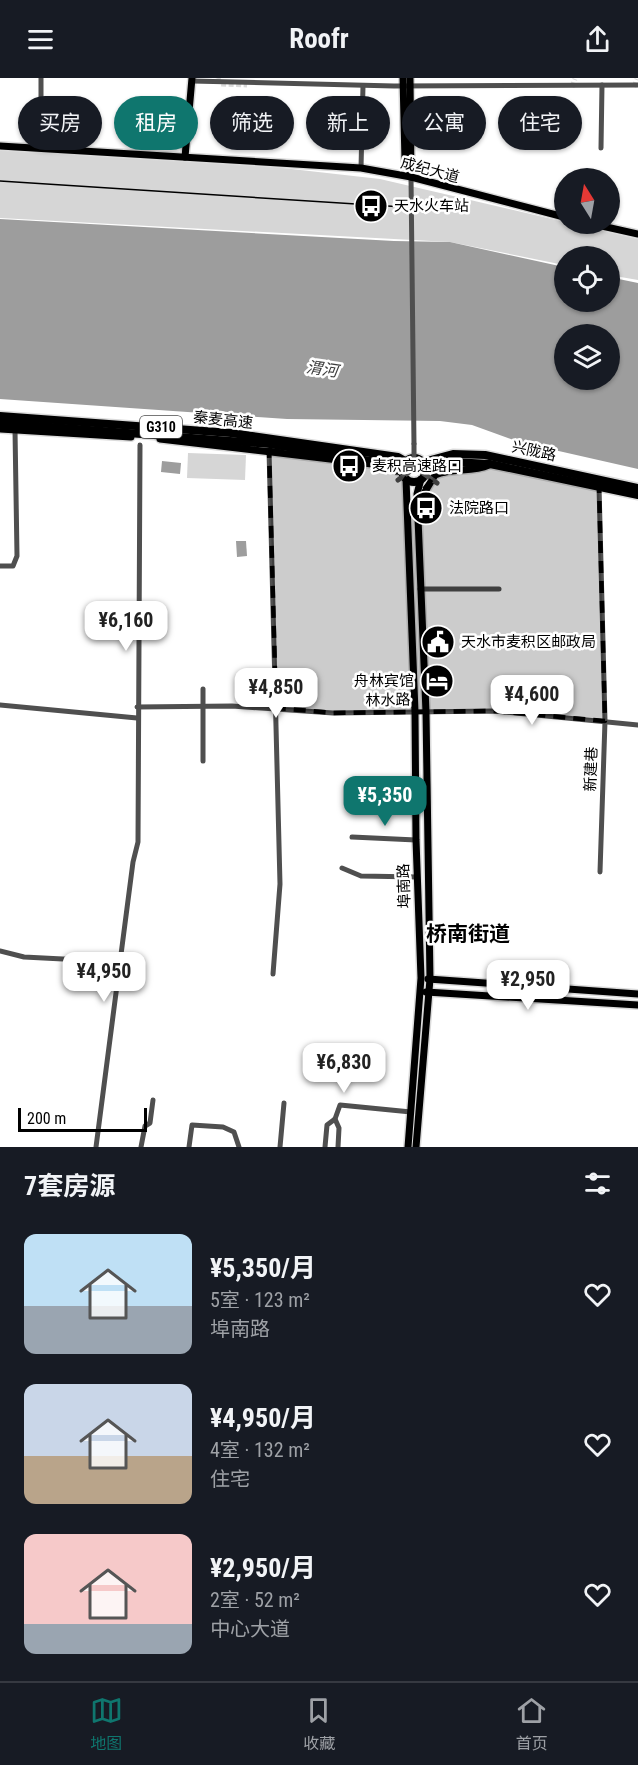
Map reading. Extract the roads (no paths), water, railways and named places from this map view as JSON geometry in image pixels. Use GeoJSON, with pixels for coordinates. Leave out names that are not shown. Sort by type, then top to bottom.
{"type":"FeatureCollection","features":[{"type":"Feature","properties":{"kind":"highway","name":"秦麦高速"},"geometry":{"type":"LineString","coordinates":[[0,416],[231,433],[319,448],[384,464],[402,477]]}},
{"type":"Feature","properties":{"kind":"highway","name":"秦麦高速"},"geometry":{"type":"LineString","coordinates":[[0,423],[319,448],[398,457],[416,466]]}},
{"type":"Feature","properties":{"kind":"highway","name":"兴陇路"},"geometry":{"type":"LineString","coordinates":[[416,466],[453,454],[485,455],[637,494]]}},
{"type":"Feature","properties":{"kind":"highway","name":"兴陇路"},"geometry":{"type":"LineString","coordinates":[[416,466],[453,462],[490,464],[637,494]]}},
{"type":"Feature","properties":{"kind":"highway"},"geometry":{"type":"LineString","coordinates":[[416,466],[421,479],[413,482],[402,477],[416,466]]}},
{"type":"Feature","properties":{"kind":"main road"},"geometry":{"type":"LineString","coordinates":[[403,78],[408,84],[411,177]]}},
{"type":"Feature","properties":{"kind":"main road"},"geometry":{"type":"LineString","coordinates":[[185,157],[192,80]]}},
{"type":"Feature","properties":{"kind":"main road","name":"成纪大道"},"geometry":{"type":"LineString","coordinates":[[0,146],[18,147]]}},
{"type":"Feature","properties":{"kind":"main road","name":"成纪大道"},"geometry":{"type":"LineString","coordinates":[[73,150],[361,168],[411,177],[554,214]]}},
{"type":"Feature","properties":{"kind":"main road"},"geometry":{"type":"LineString","coordinates":[[620,230],[638,234]]}},
{"type":"Feature","properties":{"kind":"main road"},"geometry":{"type":"LineString","coordinates":[[0,429],[150,438],[269,450],[356,464],[384,464]]}},
{"type":"Feature","properties":{"kind":"main road"},"geometry":{"type":"LineString","coordinates":[[418,536],[423,495],[435,475],[451,471],[477,470],[490,464]]}},
{"type":"Feature","properties":{"kind":"main road","name":"埠南路"},"geometry":{"type":"LineString","coordinates":[[402,477],[407,504],[415,712],[416,840],[421,978],[408,1147]]}},
{"type":"Feature","properties":{"kind":"main road","name":"埠南路"},"geometry":{"type":"LineString","coordinates":[[416,1147],[430,992],[426,712],[418,536],[421,479]]}},
{"type":"Feature","properties":{"kind":"main road"},"geometry":{"type":"LineString","coordinates":[[407,504],[412,501],[418,503]]}},
{"type":"Feature","properties":{"kind":"main road"},"geometry":{"type":"LineString","coordinates":[[421,978],[638,994]]}},
{"type":"Feature","properties":{"kind":"main road"},"geometry":{"type":"LineString","coordinates":[[421,991],[638,1005]]}},
{"type":"Feature","properties":{"kind":"street"},"geometry":{"type":"LineString","coordinates":[[41,78],[41,96]]}},
{"type":"Feature","properties":{"kind":"street"},"geometry":{"type":"LineString","coordinates":[[558,78],[558,85]]}},
{"type":"Feature","properties":{"kind":"street"},"geometry":{"type":"LineString","coordinates":[[192,80],[252,80],[363,86],[408,84],[638,85]]}},
{"type":"Feature","properties":{"kind":"street"},"geometry":{"type":"LineString","coordinates":[[601,148],[602,85]]}},
{"type":"Feature","properties":{"kind":"street"},"geometry":{"type":"LineString","coordinates":[[361,168],[363,86]]}},
{"type":"Feature","properties":{"kind":"street"},"geometry":{"type":"LineString","coordinates":[[411,177],[416,466],[437,483]]}},
{"type":"Feature","properties":{"kind":"street"},"geometry":{"type":"LineString","coordinates":[[0,566],[13,566],[17,556],[15,430]]}},
{"type":"Feature","properties":{"kind":"street"},"geometry":{"type":"LineString","coordinates":[[96,1147],[133,862],[138,842],[140,445]]}},
{"type":"Feature","properties":{"kind":"street"},"geometry":{"type":"LineString","coordinates":[[269,450],[280,884],[273,974]]}},
{"type":"Feature","properties":{"kind":"street","name":"新建巷"},"geometry":{"type":"LineString","coordinates":[[600,486],[605,721],[600,872]]}},
{"type":"Feature","properties":{"kind":"street"},"geometry":{"type":"LineString","coordinates":[[420,589],[499,589]]}},
{"type":"Feature","properties":{"kind":"street"},"geometry":{"type":"LineString","coordinates":[[203,689],[203,761]]}},
{"type":"Feature","properties":{"kind":"street"},"geometry":{"type":"LineString","coordinates":[[0,705],[137,718]]}},
{"type":"Feature","properties":{"kind":"street","name":"林水路"},"geometry":{"type":"LineString","coordinates":[[137,707],[276,708],[333,713],[494,711],[638,725]]}},
{"type":"Feature","properties":{"kind":"street"},"geometry":{"type":"LineString","coordinates":[[352,837],[416,840]]}},
{"type":"Feature","properties":{"kind":"street"},"geometry":{"type":"LineString","coordinates":[[342,868],[361,876],[417,877]]}},
{"type":"Feature","properties":{"kind":"street"},"geometry":{"type":"LineString","coordinates":[[0,951],[24,957],[121,962]]}},
{"type":"Feature","properties":{"kind":"street"},"geometry":{"type":"LineString","coordinates":[[141,1147],[144,1126],[150,1123],[153,1101]]}},
{"type":"Feature","properties":{"kind":"street"},"geometry":{"type":"LineString","coordinates":[[280,1147],[285,1103]]}},
{"type":"Feature","properties":{"kind":"street"},"geometry":{"type":"LineString","coordinates":[[325,1147],[327,1125],[335,1119],[339,1105],[411,1112]]}},
{"type":"Feature","properties":{"kind":"street"},"geometry":{"type":"LineString","coordinates":[[335,1119],[339,1128],[338,1147]]}},
{"type":"Feature","properties":{"kind":"street"},"geometry":{"type":"LineString","coordinates":[[189,1147],[192,1125],[223,1126],[234,1132],[239,1147]]}},
{"type":"Feature","properties":{"kind":"water","name":"渭河"},"geometry":{"type":"Polygon","coordinates":[[[0,219],[394,241],[450,242],[554,265],[554,312],[620,312],[620,279],[638,283],[638,469],[519,442],[472,425],[440,421],[287,419],[0,399],[0,219]]]}},
{"type":"Feature","properties":{"kind":"water"},"geometry":{"type":"Polygon","coordinates":[[[162,461],[181,463],[180,474],[161,472],[162,461]]]}},
{"type":"Feature","properties":{"kind":"water"},"geometry":{"type":"Polygon","coordinates":[[[236,541],[246,541],[247,556],[237,557],[236,541]]]}},
{"type":"Feature","properties":{"kind":"tunnel"},"geometry":{"type":"LineString","coordinates":[[218,78],[220,84],[247,85]]}},
{"type":"Feature","properties":{"kind":"tunnel"},"geometry":{"type":"LineString","coordinates":[[572,87],[575,79]]}},
{"type":"Feature","properties":{"kind":"tunnel"},"geometry":{"type":"LineString","coordinates":[[634,87],[637,79]]}},
{"type":"Feature","properties":{"kind":"tram line"},"geometry":{"type":"LineString","coordinates":[[0,181],[403,207]]}},
{"type":"Feature","properties":{"kind":"place","name":"天水火车站"},"geometry":{"type":"Point","coordinates":[371,206]}},
{"type":"Feature","properties":{"kind":"place","name":"麦积高速路口"},"geometry":{"type":"Point","coordinates":[349,466]}},
{"type":"Feature","properties":{"kind":"place","name":"法院路口"},"geometry":{"type":"Point","coordinates":[426,508]}},
{"type":"Feature","properties":{"kind":"place","name":"天水市麦积区邮政局"},"geometry":{"type":"Point","coordinates":[438,642]}},
{"type":"Feature","properties":{"kind":"place","name":"舟林宾馆"},"geometry":{"type":"Point","coordinates":[437,681]}},
{"type":"Feature","properties":{"kind":"district","name":"桥南街道"},"geometry":{"type":"Point","coordinates":[468,934]}}]}
